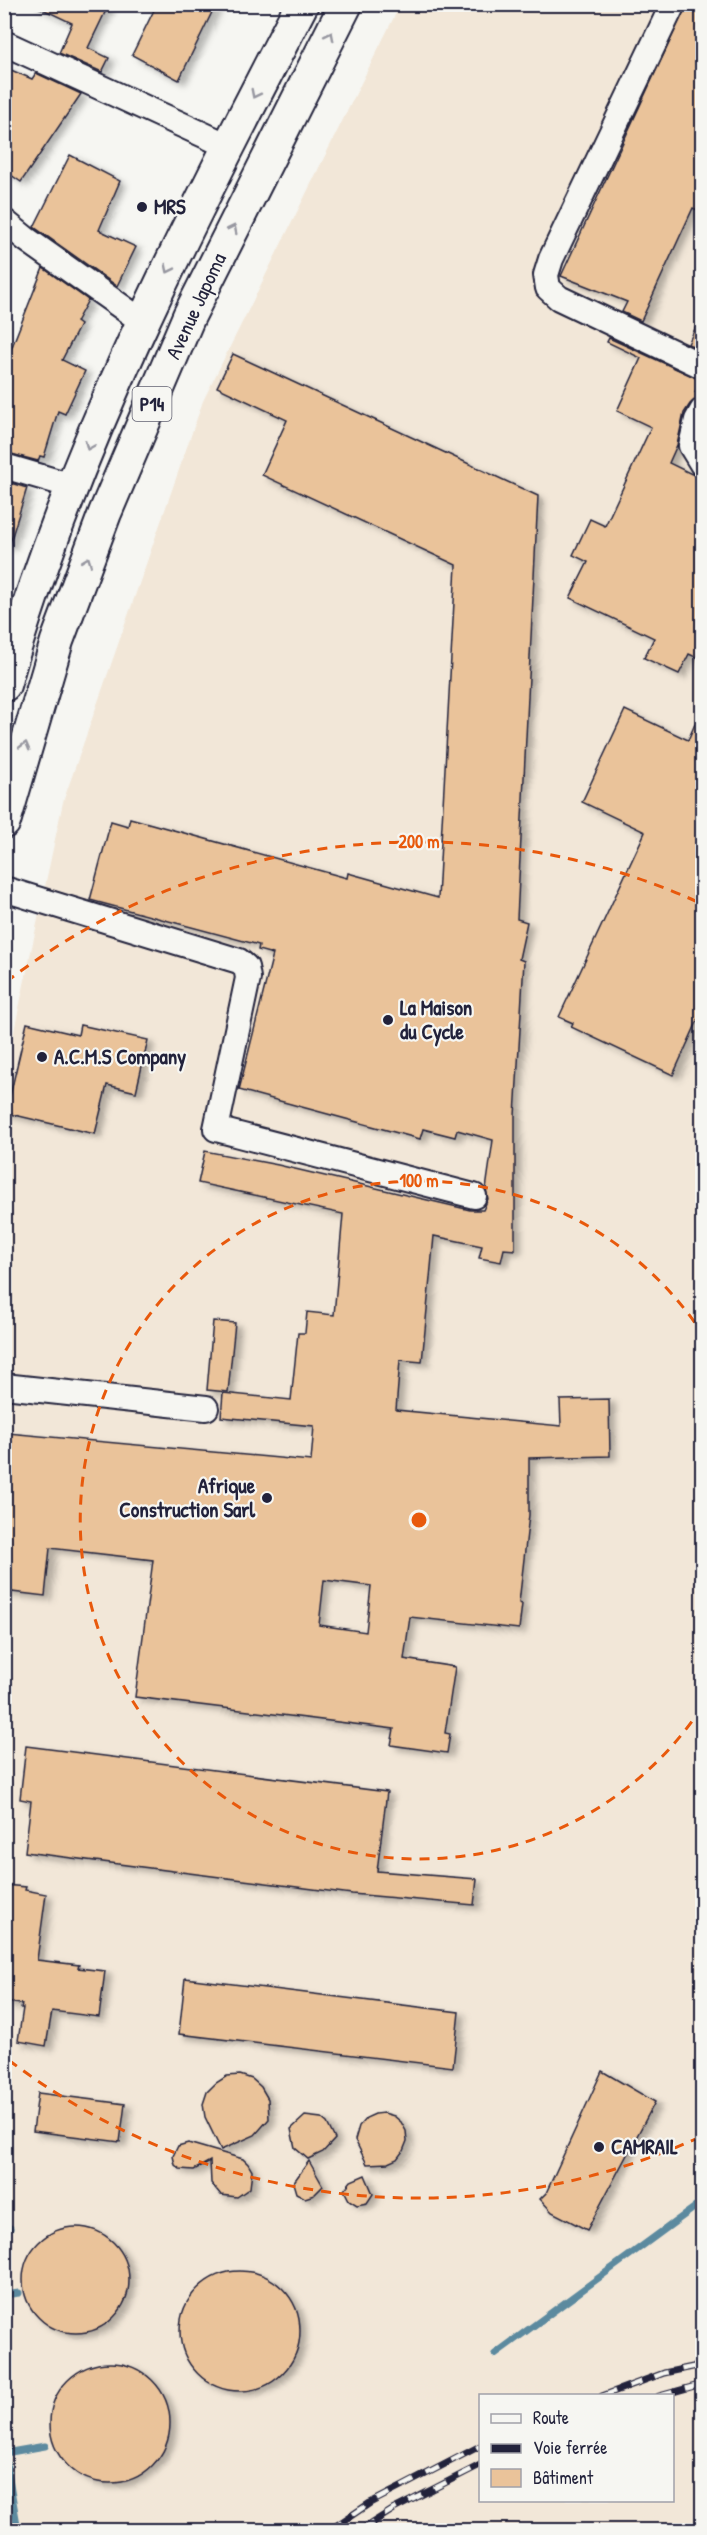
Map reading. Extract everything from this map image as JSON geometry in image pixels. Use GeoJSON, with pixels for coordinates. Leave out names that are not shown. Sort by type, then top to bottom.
{"type":"FeatureCollection","features":[{"type":"Feature","properties":{"kind":"main road","name":"Avenue Japoma"},"geometry":{"type":"LineString","coordinates":[[4,685],[11,635],[72,486],[149,310],[228,146],[302,4]]}},
{"type":"Feature","properties":{"kind":"main road","name":"Avenue Japoma"},"geometry":{"type":"LineString","coordinates":[[4,822],[57,642],[105,513],[189,316],[346,4]]}},
{"type":"Feature","properties":{"kind":"main road"},"geometry":{"type":"LineString","coordinates":[[277,51],[314,68]]}},
{"type":"Feature","properties":{"kind":"main road"},"geometry":{"type":"LineString","coordinates":[[149,310],[189,316]]}},
{"type":"Feature","properties":{"kind":"street"},"geometry":{"type":"LineString","coordinates":[[673,4],[551,259],[546,275],[548,288],[559,298],[702,366]]}},
{"type":"Feature","properties":{"kind":"street"},"geometry":{"type":"LineString","coordinates":[[4,44],[228,146]]}},
{"type":"Feature","properties":{"kind":"street"},"geometry":{"type":"LineString","coordinates":[[4,221],[26,239],[149,310]]}},
{"type":"Feature","properties":{"kind":"street"},"geometry":{"type":"LineString","coordinates":[[702,411],[697,420],[691,446],[702,464]]}},
{"type":"Feature","properties":{"kind":"street"},"geometry":{"type":"LineString","coordinates":[[4,466],[72,486]]}},
{"type":"Feature","properties":{"kind":"street"},"geometry":{"type":"LineString","coordinates":[[4,889],[239,961],[246,967],[248,978],[216,1128],[474,1196]]}},
{"type":"Feature","properties":{"kind":"street"},"geometry":{"type":"LineString","coordinates":[[4,1386],[207,1408]]}},
{"type":"Feature","properties":{"kind":"shaded area"},"geometry":{"type":"Polygon","coordinates":[[[400,5],[702,5],[702,2523],[674,2530],[5,2530],[4,1078],[63,802],[203,401],[400,5]]]}},
{"type":"Feature","properties":{"kind":"building"},"geometry":{"type":"Polygon","coordinates":[[[32,4],[109,4],[88,48],[109,58],[102,72],[59,53],[72,23],[32,4]]]}},
{"type":"Feature","properties":{"kind":"building"},"geometry":{"type":"Polygon","coordinates":[[[157,4],[216,4],[179,80],[132,55],[157,4]]]}},
{"type":"Feature","properties":{"kind":"building"},"geometry":{"type":"Polygon","coordinates":[[[687,4],[702,4],[702,212],[693,208],[641,321],[622,312],[627,302],[561,276],[687,4]]]}},
{"type":"Feature","properties":{"kind":"building"},"geometry":{"type":"Polygon","coordinates":[[[4,67],[32,79],[36,73],[81,94],[21,182],[4,170],[4,67]]]}},
{"type":"Feature","properties":{"kind":"building"},"geometry":{"type":"Polygon","coordinates":[[[70,155],[120,181],[99,230],[136,247],[117,286],[34,227],[70,155]]]}},
{"type":"Feature","properties":{"kind":"building"},"geometry":{"type":"Polygon","coordinates":[[[43,268],[88,300],[76,322],[80,325],[62,360],[85,371],[65,414],[58,411],[44,457],[40,456],[38,461],[4,452],[4,367],[43,268]]]}},
{"type":"Feature","properties":{"kind":"building"},"geometry":{"type":"Polygon","coordinates":[[[702,313],[702,350],[688,344],[702,313]]]}},
{"type":"Feature","properties":{"kind":"building"},"geometry":{"type":"Polygon","coordinates":[[[609,338],[701,380],[695,392],[701,394],[684,413],[677,445],[669,463],[702,479],[702,660],[689,654],[679,674],[644,658],[654,638],[570,598],[588,562],[573,555],[590,519],[605,526],[651,427],[617,411],[641,358],[607,342],[609,338]]]}},
{"type":"Feature","properties":{"kind":"building"},"geometry":{"type":"Polygon","coordinates":[[[233,354],[538,496],[517,919],[527,922],[519,959],[524,961],[515,1116],[515,1250],[504,1249],[501,1262],[479,1258],[482,1246],[434,1236],[422,1362],[400,1360],[396,1410],[561,1426],[560,1400],[609,1399],[610,1456],[529,1458],[529,1515],[519,1603],[522,1604],[519,1629],[410,1617],[404,1659],[455,1667],[445,1733],[450,1734],[447,1753],[391,1745],[394,1729],[135,1697],[153,1560],[50,1548],[45,1596],[4,1591],[4,1439],[7,1439],[8,1433],[311,1461],[314,1426],[221,1417],[223,1393],[291,1400],[298,1333],[305,1333],[307,1312],[334,1315],[343,1214],[198,1183],[205,1151],[278,1165],[470,1210],[483,1210],[488,1199],[486,1189],[493,1140],[457,1130],[455,1137],[423,1129],[420,1139],[239,1090],[273,954],[258,950],[259,945],[90,900],[111,821],[128,826],[130,818],[347,878],[348,873],[438,898],[456,565],[262,475],[287,420],[217,387],[233,354]],[[324,1580],[319,1625],[366,1632],[371,1586],[324,1580]]]}},
{"type":"Feature","properties":{"kind":"building"},"geometry":{"type":"Polygon","coordinates":[[[4,481],[27,488],[9,546],[4,546],[4,481]]]}},
{"type":"Feature","properties":{"kind":"building"},"geometry":{"type":"Polygon","coordinates":[[[702,708],[702,1011],[673,1075],[571,1027],[573,1023],[559,1017],[645,832],[582,802],[625,710],[688,740],[702,708]]]}},
{"type":"Feature","properties":{"kind":"building"},"geometry":{"type":"Polygon","coordinates":[[[27,1023],[78,1035],[80,1025],[148,1040],[136,1092],[107,1085],[95,1134],[6,1113],[27,1023]]]}},
{"type":"Feature","properties":{"kind":"building"},"geometry":{"type":"Polygon","coordinates":[[[213,1321],[235,1323],[228,1392],[207,1390],[213,1321]]]}},
{"type":"Feature","properties":{"kind":"building"},"geometry":{"type":"Polygon","coordinates":[[[26,1746],[387,1792],[377,1871],[477,1879],[474,1905],[352,1894],[25,1852],[31,1801],[20,1799],[26,1746]]]}},
{"type":"Feature","properties":{"kind":"building"},"geometry":{"type":"Polygon","coordinates":[[[4,1885],[26,1887],[25,1890],[46,1894],[37,1960],[105,1971],[99,2017],[52,2011],[46,2046],[18,2041],[22,2004],[4,2002],[4,1885]]]}},
{"type":"Feature","properties":{"kind":"building"},"geometry":{"type":"Polygon","coordinates":[[[185,1978],[459,2012],[453,2067],[179,2034],[185,1978]]]}},
{"type":"Feature","properties":{"kind":"building","name":"CAMRAIL"},"geometry":{"type":"Polygon","coordinates":[[[602,2071],[655,2102],[587,2230],[552,2212],[540,2199],[546,2193],[602,2071]]]}},
{"type":"Feature","properties":{"kind":"building"},"geometry":{"type":"Polygon","coordinates":[[[240,2075],[252,2079],[261,2087],[268,2099],[269,2119],[255,2135],[221,2150],[205,2117],[203,2104],[207,2092],[216,2083],[227,2076],[240,2075]]]}},
{"type":"Feature","properties":{"kind":"building"},"geometry":{"type":"Polygon","coordinates":[[[38,2093],[125,2104],[120,2142],[33,2131],[38,2093]]]}},
{"type":"Feature","properties":{"kind":"building"},"geometry":{"type":"Polygon","coordinates":[[[384,2113],[394,2116],[401,2122],[406,2131],[407,2141],[397,2159],[388,2163],[367,2164],[355,2140],[359,2126],[366,2118],[384,2113]]]}},
{"type":"Feature","properties":{"kind":"building"},"geometry":{"type":"Polygon","coordinates":[[[305,2116],[321,2118],[327,2123],[335,2139],[323,2152],[308,2159],[295,2148],[291,2129],[305,2116]]]}},
{"type":"Feature","properties":{"kind":"building"},"geometry":{"type":"Polygon","coordinates":[[[188,2143],[243,2159],[252,2171],[250,2188],[237,2197],[221,2195],[211,2183],[210,2161],[194,2170],[180,2169],[175,2165],[173,2156],[178,2146],[188,2143]]]}},
{"type":"Feature","properties":{"kind":"building"},"geometry":{"type":"Polygon","coordinates":[[[309,2161],[323,2186],[314,2195],[305,2198],[296,2193],[293,2183],[309,2161]]]}},
{"type":"Feature","properties":{"kind":"building"},"geometry":{"type":"Polygon","coordinates":[[[365,2175],[373,2194],[367,2203],[357,2205],[349,2200],[344,2190],[351,2181],[365,2175]]]}},
{"type":"Feature","properties":{"kind":"building"},"geometry":{"type":"Polygon","coordinates":[[[76,2227],[96,2231],[113,2243],[125,2260],[129,2280],[125,2300],[113,2317],[96,2329],[76,2333],[56,2329],[39,2317],[27,2300],[23,2280],[27,2260],[39,2243],[56,2231],[76,2227]]]}},
{"type":"Feature","properties":{"kind":"building"},"geometry":{"type":"Polygon","coordinates":[[[240,2271],[263,2275],[283,2288],[296,2308],[300,2331],[296,2354],[283,2374],[263,2387],[240,2391],[217,2387],[197,2374],[184,2354],[180,2331],[184,2308],[197,2288],[217,2275],[240,2271]]]}},
{"type":"Feature","properties":{"kind":"building"},"geometry":{"type":"Polygon","coordinates":[[[110,2363],[133,2367],[153,2380],[166,2400],[170,2423],[166,2446],[153,2466],[133,2479],[110,2483],[87,2479],[67,2466],[54,2446],[50,2423],[54,2400],[67,2380],[87,2367],[110,2363]]]}},
{"type":"Feature","properties":{"kind":"waterway"},"geometry":{"type":"LineString","coordinates":[[495,2354],[702,2202]]}},
{"type":"Feature","properties":{"kind":"waterway"},"geometry":{"type":"LineString","coordinates":[[4,2231],[10,2228]]}},
{"type":"Feature","properties":{"kind":"waterway"},"geometry":{"type":"LineString","coordinates":[[4,2295],[19,2293]]}},
{"type":"Feature","properties":{"kind":"waterway"},"geometry":{"type":"LineString","coordinates":[[5,2453],[45,2446]]}},
{"type":"Feature","properties":{"kind":"waterway"},"geometry":{"type":"LineString","coordinates":[[4,2449],[18,2530]]}},
{"type":"Feature","properties":{"kind":"railway"},"geometry":{"type":"LineString","coordinates":[[607,2394],[664,2373],[702,2365]]}},
{"type":"Feature","properties":{"kind":"railway"},"geometry":{"type":"LineString","coordinates":[[666,2394],[702,2384]]}},
{"type":"Feature","properties":{"kind":"railway"},"geometry":{"type":"LineString","coordinates":[[330,2530],[370,2503],[479,2447]]}},
{"type":"Feature","properties":{"kind":"railway"},"geometry":{"type":"LineString","coordinates":[[361,2530],[394,2509],[479,2466]]}},
{"type":"Feature","properties":{"kind":"place","name":"MRS"},"geometry":{"type":"Point","coordinates":[142,207]}},
{"type":"Feature","properties":{"kind":"place","name":"La Maison du Cycle"},"geometry":{"type":"Point","coordinates":[388,1020]}},
{"type":"Feature","properties":{"kind":"place","name":"A.C.M.S Company"},"geometry":{"type":"Point","coordinates":[42,1057]}},
{"type":"Feature","properties":{"kind":"place","name":"Afrique Construction Sarl"},"geometry":{"type":"Point","coordinates":[267,1498]}},
{"type":"Feature","properties":{"kind":"place","name":"CAMRAIL"},"geometry":{"type":"Point","coordinates":[599,2147]}}]}
